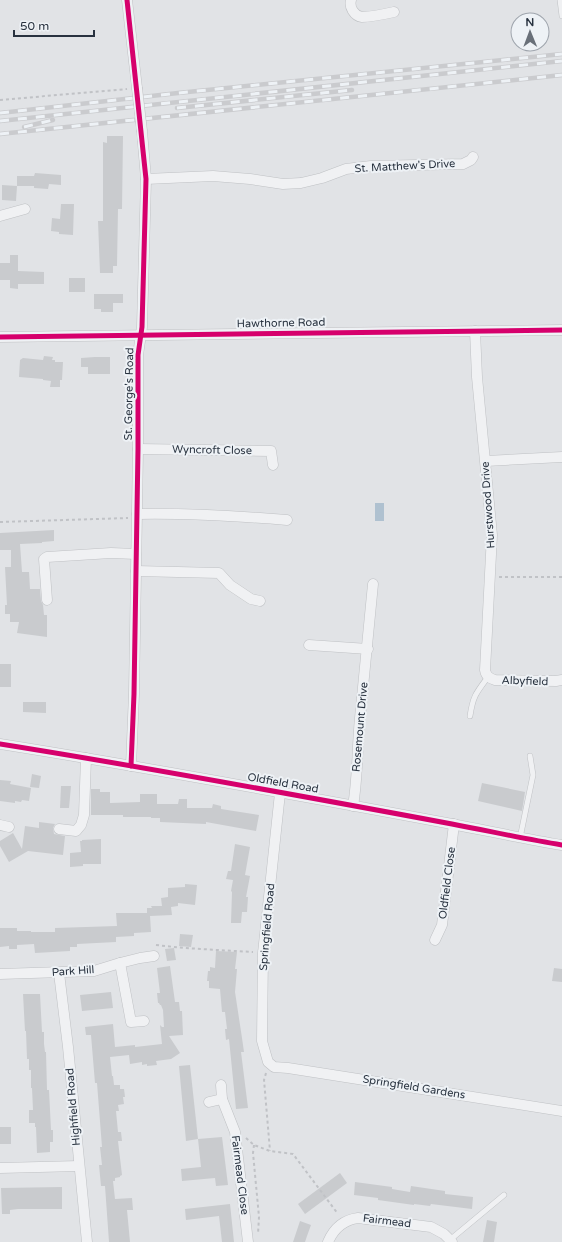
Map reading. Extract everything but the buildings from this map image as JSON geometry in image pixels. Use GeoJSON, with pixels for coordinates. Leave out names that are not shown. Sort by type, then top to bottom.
{"type":"FeatureCollection","features":[{"type":"Feature","properties":{"kind":"street","name":"St. George's Road"},"geometry":{"type":"LineString","coordinates":[[128,0],[146,179],[142,327],[140,335],[138,369],[134,694],[131,766]]}},
{"type":"Feature","properties":{"kind":"street"},"geometry":{"type":"LineString","coordinates":[[351,0],[350,4],[353,12],[361,17],[394,12]]}},
{"type":"Feature","properties":{"kind":"street","name":"St. Matthew's Drive"},"geometry":{"type":"LineString","coordinates":[[146,179],[213,176],[250,179],[283,184],[301,183],[346,169],[371,166],[463,164],[473,157]]}},
{"type":"Feature","properties":{"kind":"street"},"geometry":{"type":"LineString","coordinates":[[0,216],[24,209]]}},
{"type":"Feature","properties":{"kind":"street","name":"Hawthorne Road"},"geometry":{"type":"LineString","coordinates":[[0,337],[562,330]]}},
{"type":"Feature","properties":{"kind":"street","name":"Hurstwood Drive"},"geometry":{"type":"LineString","coordinates":[[475,331],[477,377],[492,534],[485,670],[488,677]]}},
{"type":"Feature","properties":{"kind":"street","name":"Wyncroft Close"},"geometry":{"type":"LineString","coordinates":[[138,449],[271,452],[273,465]]}},
{"type":"Feature","properties":{"kind":"street"},"geometry":{"type":"LineString","coordinates":[[486,461],[562,457]]}},
{"type":"Feature","properties":{"kind":"street"},"geometry":{"type":"LineString","coordinates":[[137,514],[228,516],[287,520]]}},
{"type":"Feature","properties":{"kind":"street"},"geometry":{"type":"LineString","coordinates":[[47,600],[44,559],[47,557],[111,553],[136,554]]}},
{"type":"Feature","properties":{"kind":"street"},"geometry":{"type":"LineString","coordinates":[[136,571],[220,573],[230,586],[251,599],[260,601]]}},
{"type":"Feature","properties":{"kind":"street","name":"Rosemount Drive"},"geometry":{"type":"LineString","coordinates":[[353,806],[358,764],[359,720],[368,649],[373,584]]}},
{"type":"Feature","properties":{"kind":"street"},"geometry":{"type":"LineString","coordinates":[[309,645],[368,649]]}},
{"type":"Feature","properties":{"kind":"street","name":"Albyfield"},"geometry":{"type":"LineString","coordinates":[[488,677],[495,680],[562,680]]}},
{"type":"Feature","properties":{"kind":"street","name":"Oldfield Road"},"geometry":{"type":"LineString","coordinates":[[0,744],[454,824],[562,845]]}},
{"type":"Feature","properties":{"kind":"street"},"geometry":{"type":"LineString","coordinates":[[60,829],[76,831],[81,825],[84,815],[86,758]]}},
{"type":"Feature","properties":{"kind":"street","name":"Springfield Road"},"geometry":{"type":"LineString","coordinates":[[268,1062],[262,1041],[263,952],[280,793]]}},
{"type":"Feature","properties":{"kind":"street","name":"Oldfield Close"},"geometry":{"type":"LineString","coordinates":[[435,940],[442,925],[454,824]]}},
{"type":"Feature","properties":{"kind":"street","name":"Park Hill"},"geometry":{"type":"LineString","coordinates":[[0,974],[94,971],[140,958],[154,956]]}},
{"type":"Feature","properties":{"kind":"street"},"geometry":{"type":"LineString","coordinates":[[120,963],[131,1022],[144,1021]]}},
{"type":"Feature","properties":{"kind":"street","name":"Highfield Road"},"geometry":{"type":"LineString","coordinates":[[59,973],[68,1047],[87,1242]]}},
{"type":"Feature","properties":{"kind":"street","name":"Springfield Gardens"},"geometry":{"type":"LineString","coordinates":[[268,1062],[274,1067],[296,1069],[562,1111]]}},
{"type":"Feature","properties":{"kind":"street","name":"Fairmead Close"},"geometry":{"type":"LineString","coordinates":[[221,1085],[222,1100],[235,1132],[248,1242]]}},
{"type":"Feature","properties":{"kind":"street"},"geometry":{"type":"LineString","coordinates":[[208,1102],[222,1100]]}},
{"type":"Feature","properties":{"kind":"street"},"geometry":{"type":"LineString","coordinates":[[0,1168],[79,1166]]}},
{"type":"Feature","properties":{"kind":"street","name":"Fairmead"},"geometry":{"type":"LineString","coordinates":[[343,1222],[349,1219],[366,1218],[431,1227],[439,1230],[452,1241]]}},
{"type":"Feature","properties":{"kind":"street"},"geometry":{"type":"LineString","coordinates":[[328,1242],[333,1232],[343,1222]]}},
{"type":"Feature","properties":{"kind":"lane"},"geometry":{"type":"LineString","coordinates":[[560,0],[562,16]]}},
{"type":"Feature","properties":{"kind":"lane"},"geometry":{"type":"LineString","coordinates":[[470,716],[473,700],[477,690],[488,677]]}},
{"type":"Feature","properties":{"kind":"lane"},"geometry":{"type":"LineString","coordinates":[[520,838],[533,775],[530,756]]}},
{"type":"Feature","properties":{"kind":"lane"},"geometry":{"type":"LineString","coordinates":[[452,1241],[504,1195]]}},
{"type":"Feature","properties":{"kind":"path"},"geometry":{"type":"LineString","coordinates":[[0,100],[128,89],[128,86],[137,87]]}},
{"type":"Feature","properties":{"kind":"path"},"geometry":{"type":"LineString","coordinates":[[0,522],[128,518],[137,514]]}},
{"type":"Feature","properties":{"kind":"path"},"geometry":{"type":"LineString","coordinates":[[490,577],[562,577]]}},
{"type":"Feature","properties":{"kind":"path"},"geometry":{"type":"LineString","coordinates":[[154,956],[152,945],[263,952]]}},
{"type":"Feature","properties":{"kind":"path"},"geometry":{"type":"LineString","coordinates":[[268,1062],[264,1080],[270,1151]]}},
{"type":"Feature","properties":{"kind":"path"},"geometry":{"type":"LineString","coordinates":[[258,1236],[253,1153],[254,1145],[270,1151],[293,1154],[343,1222]]}},
{"type":"Feature","properties":{"kind":"water"},"geometry":{"type":"Polygon","coordinates":[[[375,503],[384,503],[384,521],[375,521],[375,503]]]}},
{"type":"Feature","properties":{"kind":"railway"},"geometry":{"type":"LineString","coordinates":[[0,113],[178,93],[562,54]]}},
{"type":"Feature","properties":{"kind":"railway"},"geometry":{"type":"LineString","coordinates":[[0,121],[562,61]]}},
{"type":"Feature","properties":{"kind":"railway"},"geometry":{"type":"LineString","coordinates":[[0,134],[562,75]]}},
{"type":"Feature","properties":{"kind":"railway"},"geometry":{"type":"LineString","coordinates":[[177,108],[352,90]]}},
{"type":"Feature","properties":{"kind":"railway"},"geometry":{"type":"LineString","coordinates":[[24,127],[53,120]]}},
{"type":"Feature","properties":{"kind":"cycle path"},"geometry":{"type":"LineString","coordinates":[[127,0],[146,179],[142,327],[138,355],[134,694],[131,766]]}},
{"type":"Feature","properties":{"kind":"cycle path"},"geometry":{"type":"LineString","coordinates":[[0,337],[562,330]]}},
{"type":"Feature","properties":{"kind":"cycle path"},"geometry":{"type":"LineString","coordinates":[[0,744],[226,782],[562,845]]}}]}
